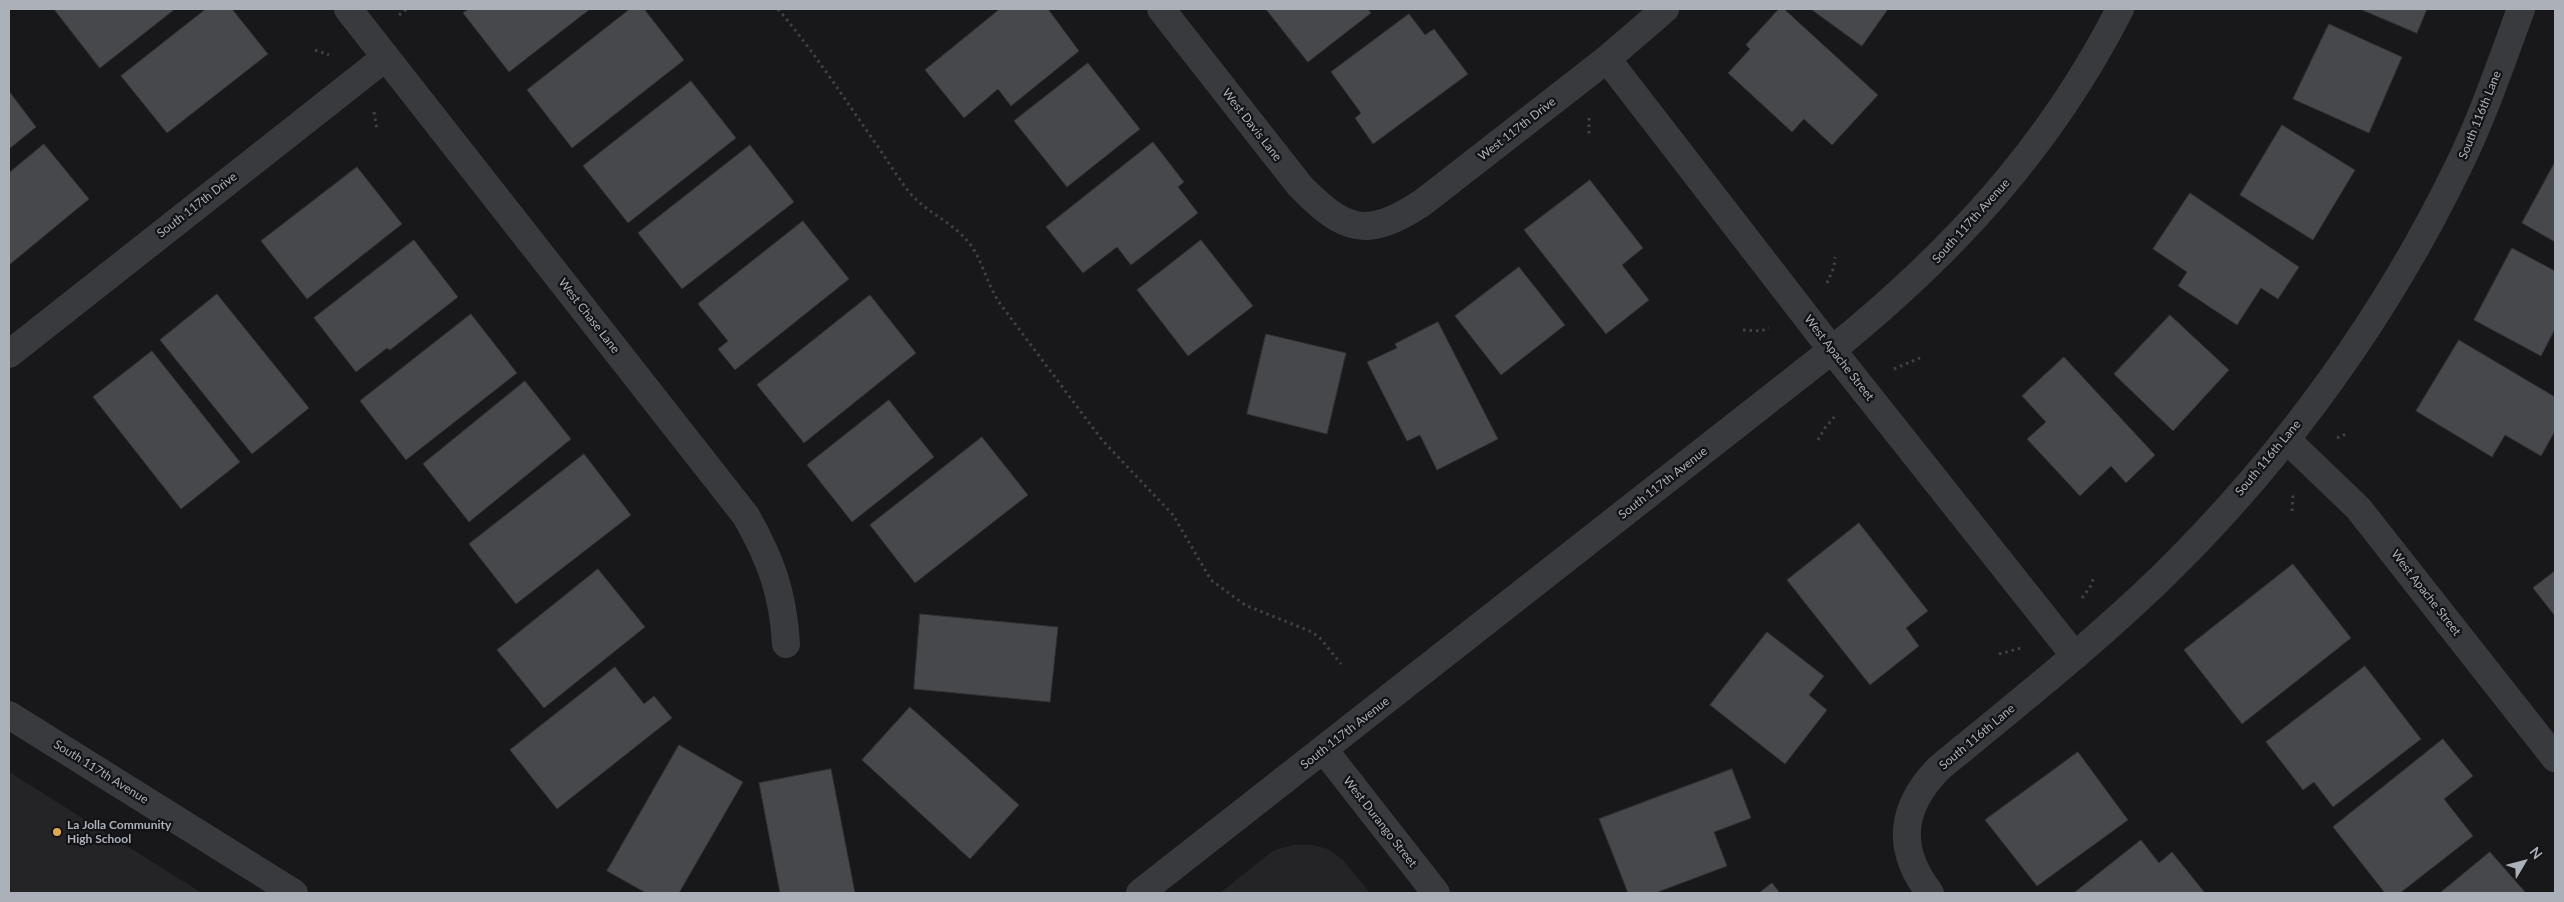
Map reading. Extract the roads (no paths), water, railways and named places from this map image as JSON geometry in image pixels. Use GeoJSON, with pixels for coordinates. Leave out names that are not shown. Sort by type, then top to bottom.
{"type":"FeatureCollection","features":[{"type":"Feature","properties":{"kind":"street","name":"West Chase Lane"},"geometry":{"type":"LineString","coordinates":[[348,9],[746,516],[764,547],[777,579],[784,614],[786,644]]}},
{"type":"Feature","properties":{"kind":"street","name":"West Davis Lane"},"geometry":{"type":"LineString","coordinates":[[1161,9],[1300,186],[1317,203],[1336,217],[1357,226]]}},
{"type":"Feature","properties":{"kind":"street","name":"West 117th Drive"},"geometry":{"type":"LineString","coordinates":[[1357,226],[1382,225],[1402,216],[1422,203],[1606,59],[1665,9]]}},
{"type":"Feature","properties":{"kind":"street","name":"South 117th Avenue"},"geometry":{"type":"LineString","coordinates":[[1140,893],[1832,350],[1932,263],[2001,190],[2074,89],[2120,9]]}},
{"type":"Feature","properties":{"kind":"street","name":"South 116th Lane"},"geometry":{"type":"LineString","coordinates":[[1930,893],[1916,870],[1908,849],[1906,823],[1912,802],[1925,782],[1939,768],[2075,656],[2165,573],[2215,520],[2286,439],[2389,294],[2426,229],[2461,162],[2521,9]]}},
{"type":"Feature","properties":{"kind":"street","name":"South 117th Drive"},"geometry":{"type":"LineString","coordinates":[[9,354],[386,57]]}},
{"type":"Feature","properties":{"kind":"street","name":"West Apache Street"},"geometry":{"type":"LineString","coordinates":[[1606,59],[1832,350],[2075,656]]}},
{"type":"Feature","properties":{"kind":"street","name":"West Apache Street"},"geometry":{"type":"LineString","coordinates":[[2286,439],[2358,508],[2555,758]]}},
{"type":"Feature","properties":{"kind":"street","name":"South 117th Avenue"},"geometry":{"type":"LineString","coordinates":[[9,714],[294,893]]}},
{"type":"Feature","properties":{"kind":"street","name":"West Durango Street"},"geometry":{"type":"LineString","coordinates":[[1324,750],[1436,893]]}},
{"type":"Feature","properties":{"kind":"place","name":"La Jolla Community High School"},"geometry":{"type":"Point","coordinates":[57,832]}}]}
